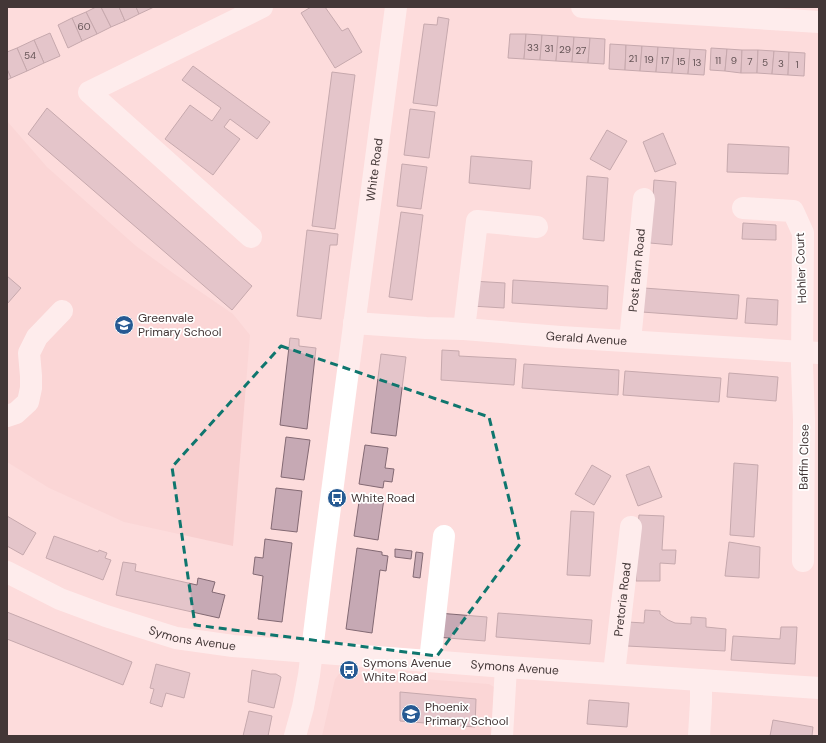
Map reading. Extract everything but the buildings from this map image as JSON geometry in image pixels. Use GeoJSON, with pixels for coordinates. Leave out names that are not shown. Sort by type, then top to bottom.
{"type":"FeatureCollection","features":[{"type":"Feature","properties":{"kind":"street"},"geometry":{"type":"LineString","coordinates":[[251,237],[88,92],[262,7]]}},
{"type":"Feature","properties":{"kind":"street","name":"White Road"},"geometry":{"type":"LineString","coordinates":[[295,736],[308,686],[396,7]]}},
{"type":"Feature","properties":{"kind":"street"},"geometry":{"type":"LineString","coordinates":[[582,7],[819,22]]}},
{"type":"Feature","properties":{"kind":"street","name":"Post Barn Road"},"geometry":{"type":"LineString","coordinates":[[630,341],[644,199]]}},
{"type":"Feature","properties":{"kind":"street","name":"Hohler Court"},"geometry":{"type":"LineString","coordinates":[[743,208],[793,211],[802,233],[811,353]]}},
{"type":"Feature","properties":{"kind":"street"},"geometry":{"type":"LineString","coordinates":[[464,330],[477,221],[537,227]]}},
{"type":"Feature","properties":{"kind":"street"},"geometry":{"type":"LineString","coordinates":[[7,416],[16,413],[28,402],[31,388],[28,353],[37,337],[62,310]]}},
{"type":"Feature","properties":{"kind":"street","name":"Gerald Avenue"},"geometry":{"type":"LineString","coordinates":[[354,324],[811,353]]}},
{"type":"Feature","properties":{"kind":"street","name":"Baffin Close"},"geometry":{"type":"LineString","coordinates":[[803,561],[804,420],[811,353]]}},
{"type":"Feature","properties":{"kind":"street","name":"Pretoria Road"},"geometry":{"type":"LineString","coordinates":[[614,673],[631,527]]}},
{"type":"Feature","properties":{"kind":"street"},"geometry":{"type":"LineString","coordinates":[[430,661],[444,536]]}},
{"type":"Feature","properties":{"kind":"street","name":"Symons Avenue"},"geometry":{"type":"LineString","coordinates":[[7,572],[60,599],[106,616],[176,638],[233,646],[506,667],[614,673],[819,688]]}},
{"type":"Feature","properties":{"kind":"street"},"geometry":{"type":"LineString","coordinates":[[502,736],[506,667]]}},
{"type":"Feature","properties":{"kind":"street"},"geometry":{"type":"LineString","coordinates":[[699,736],[701,680]]}},
{"type":"Feature","properties":{"kind":"highlighted area"},"geometry":{"type":"Polygon","coordinates":[[[281,346],[489,417],[520,544],[437,656],[195,625],[172,467],[281,346]]]}},
{"type":"Feature","properties":{"kind":"shaded area","name":"Greenvale Primary School"},"geometry":{"type":"Polygon","coordinates":[[[7,121],[47,167],[136,246],[233,314],[250,335],[233,546],[124,522],[49,488],[7,462],[7,121]]]}},
{"type":"Feature","properties":{"kind":"shaded area","name":"Phoenix Primary School"},"geometry":{"type":"Polygon","coordinates":[[[345,673],[489,684],[494,687],[493,736],[322,736],[335,679],[339,674],[345,673]]]}},
{"type":"Feature","properties":{"kind":"place","name":"Greenvale Primary School"},"geometry":{"type":"Point","coordinates":[124,325]}},
{"type":"Feature","properties":{"kind":"place","name":"White Road"},"geometry":{"type":"Point","coordinates":[337,498]}},
{"type":"Feature","properties":{"kind":"place","name":"Symons Avenue White Road"},"geometry":{"type":"Point","coordinates":[349,670]}},
{"type":"Feature","properties":{"kind":"place","name":"Phoenix Primary School"},"geometry":{"type":"Point","coordinates":[411,714]}}]}
